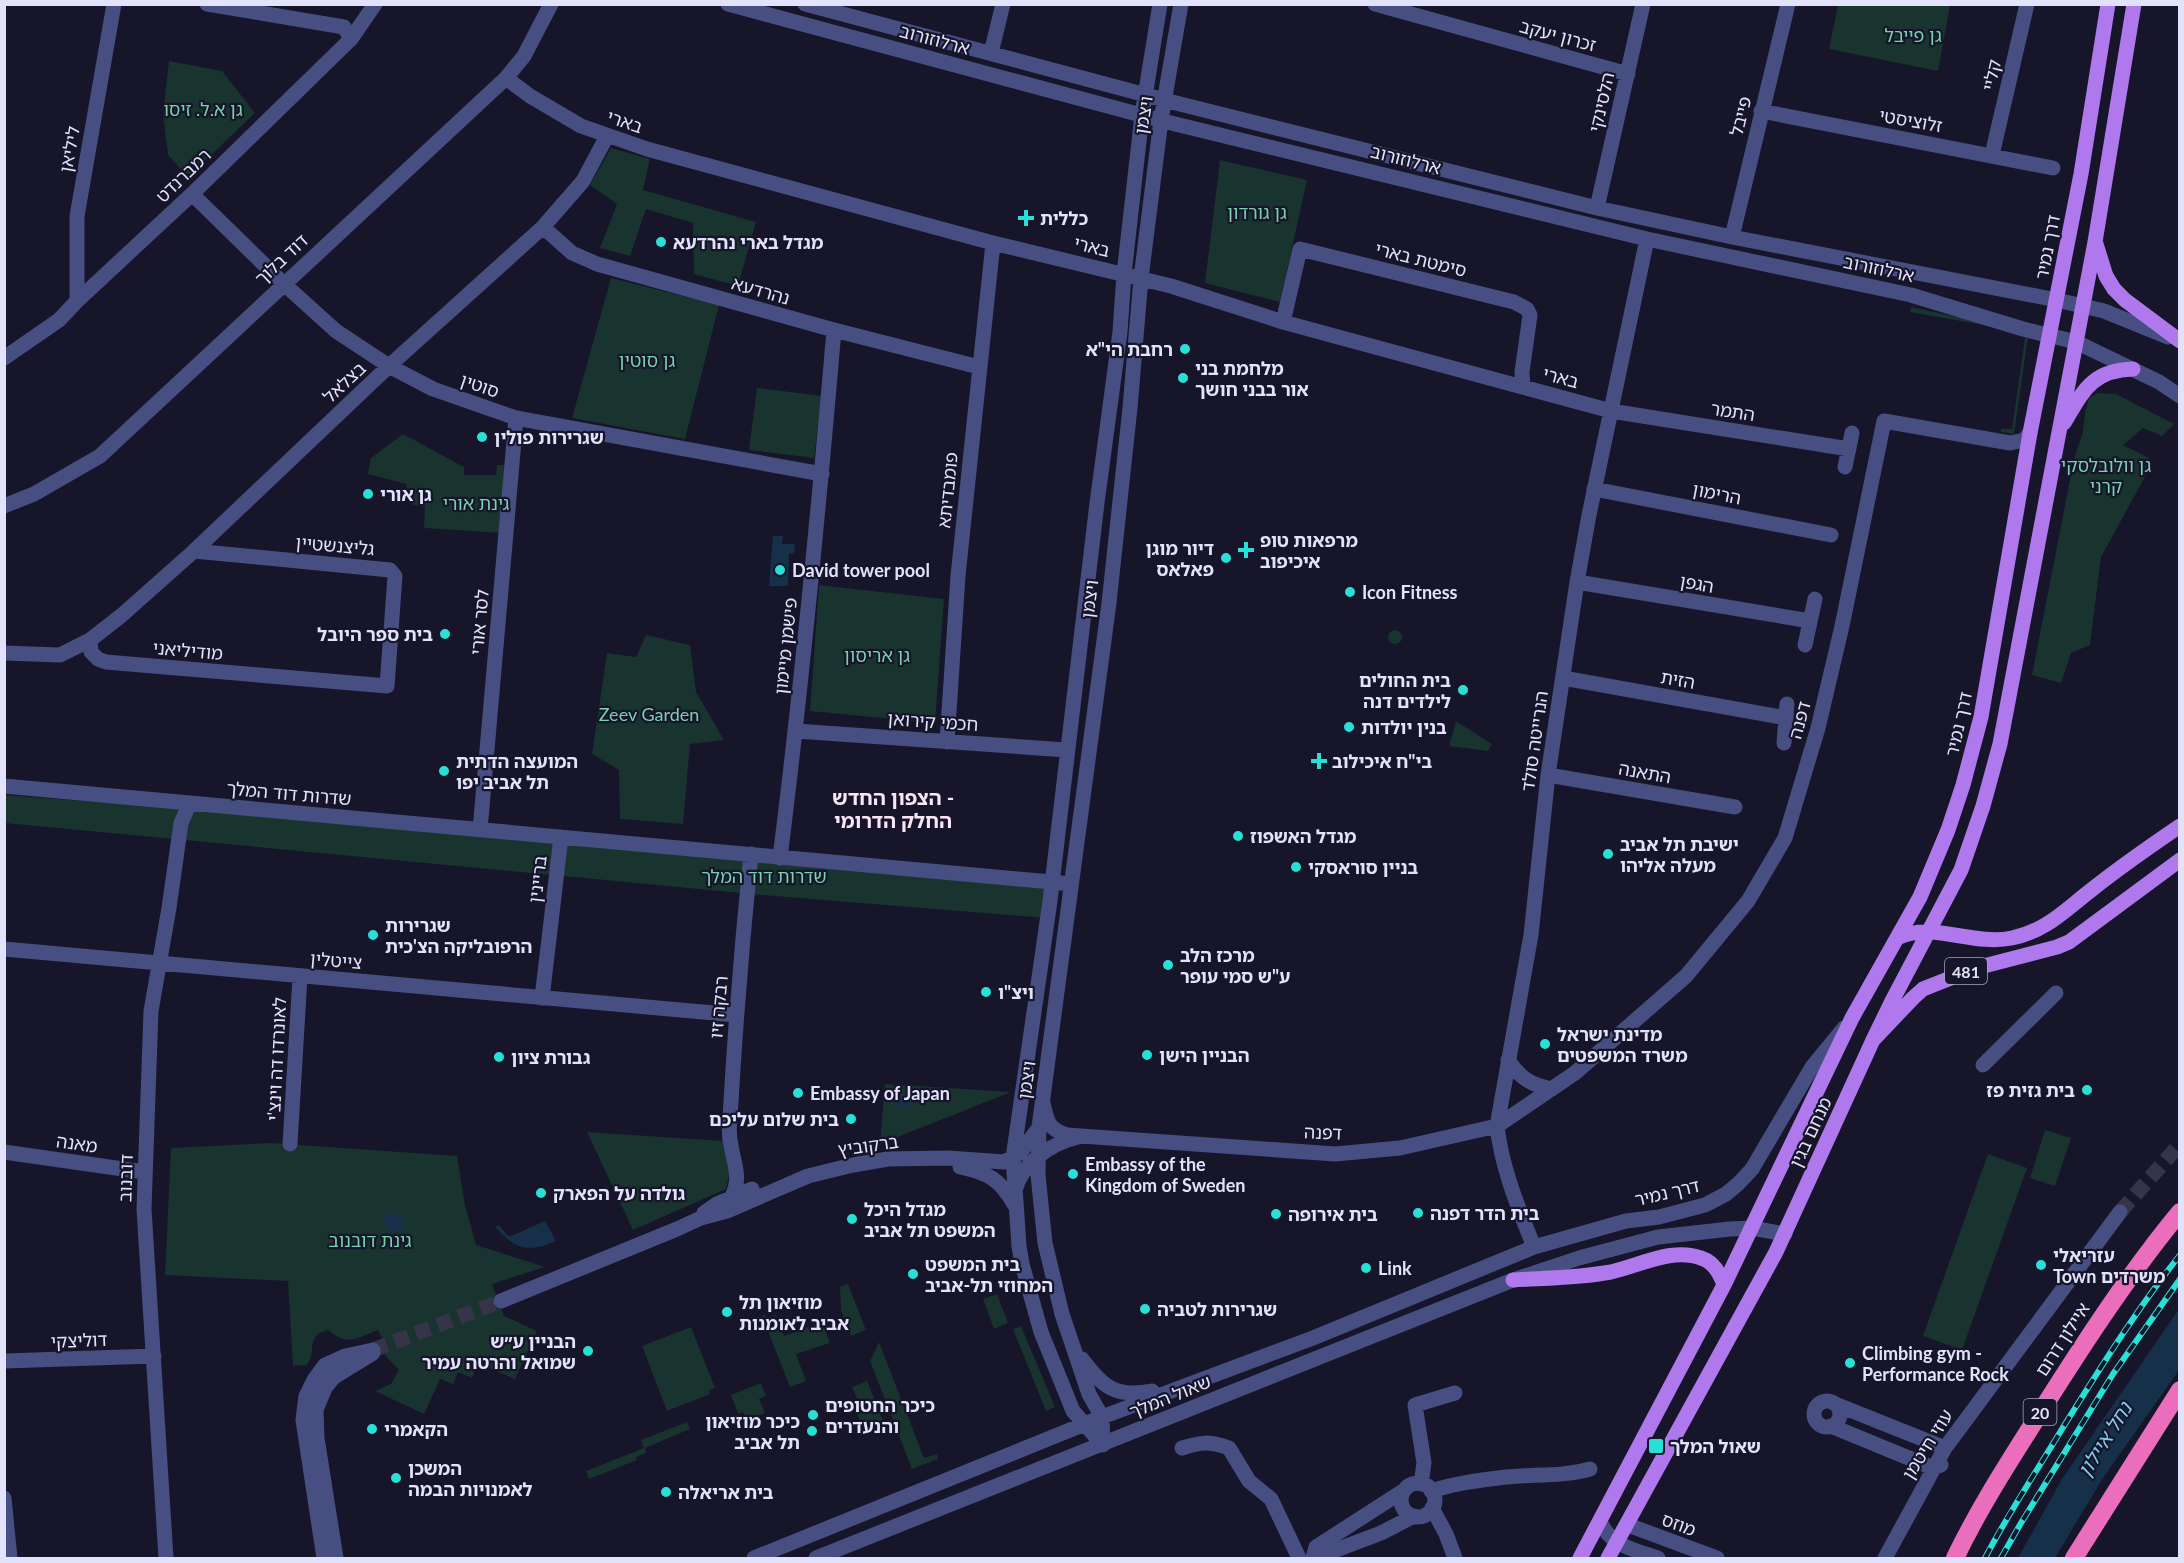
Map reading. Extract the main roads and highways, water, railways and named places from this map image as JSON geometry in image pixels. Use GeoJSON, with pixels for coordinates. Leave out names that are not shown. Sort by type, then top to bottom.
{"type":"FeatureCollection","features":[{"type":"Feature","properties":{"kind":"highway","name":"איילון דרום"},"geometry":{"type":"LineString","coordinates":[[1954,1558],[1985,1502],[2095,1325],[2134,1270],[2180,1212]]}},
{"type":"Feature","properties":{"kind":"highway"},"geometry":{"type":"LineString","coordinates":[[2074,1558],[2180,1390]]}},
{"type":"Feature","properties":{"kind":"main road","name":"דרך נמיר"},"geometry":{"type":"LineString","coordinates":[[1852,1018],[1920,897],[1945,839],[1976,739],[2030,434],[2081,174],[2108,4]]}},
{"type":"Feature","properties":{"kind":"main road"},"geometry":{"type":"LineString","coordinates":[[1874,1040],[1960,870],[1983,806],[2000,744],[2095,242],[2134,4]]}},
{"type":"Feature","properties":{"kind":"main road"},"geometry":{"type":"LineString","coordinates":[[2095,242],[2106,276],[2114,289],[2125,300],[2180,341]]}},
{"type":"Feature","properties":{"kind":"main road"},"geometry":{"type":"LineString","coordinates":[[2058,434],[2082,392],[2100,375],[2133,369]]}},
{"type":"Feature","properties":{"kind":"main road","name":"481"},"geometry":{"type":"LineString","coordinates":[[1899,937],[1911,932],[1929,931],[1964,938],[1996,940],[2048,926],[2098,885],[2180,826]]}},
{"type":"Feature","properties":{"kind":"main road","name":"מנחם בגין"},"geometry":{"type":"LineString","coordinates":[[1608,1558],[1785,1234],[1874,1040],[1923,989],[1976,968],[2057,947],[2068,942],[2180,860]]}},
{"type":"Feature","properties":{"kind":"main road","name":"מנחם בגין"},"geometry":{"type":"LineString","coordinates":[[1580,1558],[1724,1285],[1852,1018]]}},
{"type":"Feature","properties":{"kind":"main road"},"geometry":{"type":"LineString","coordinates":[[1513,1280],[1568,1278],[1611,1272],[1665,1257],[1690,1255],[1703,1258],[1714,1266],[1724,1285]]}},
{"type":"Feature","properties":{"kind":"water","name":"David tower pool"},"geometry":{"type":"Polygon","coordinates":[[[773,536],[783,536],[782,544],[795,544],[794,553],[789,554],[788,586],[769,586],[773,536]]]}},
{"type":"Feature","properties":{"kind":"water"},"geometry":{"type":"Polygon","coordinates":[[[896,1094],[921,1096],[921,1099],[911,1099],[911,1107],[895,1106],[896,1094]]]}},
{"type":"Feature","properties":{"kind":"water"},"geometry":{"type":"Polygon","coordinates":[[[400,1213],[405,1229],[388,1233],[383,1217],[400,1213]]]}},
{"type":"Feature","properties":{"kind":"water"},"geometry":{"type":"Polygon","coordinates":[[[545,1221],[556,1241],[530,1248],[509,1241],[495,1227],[499,1225],[507,1235],[511,1236],[545,1221]]]}},
{"type":"Feature","properties":{"kind":"water","name":"נחל איילון"},"geometry":{"type":"Polygon","coordinates":[[[2179,1309],[2179,1370],[2103,1478],[2055,1558],[2018,1558],[2062,1479],[2179,1309]]]}},
{"type":"Feature","properties":{"kind":"tunnel"},"geometry":{"type":"LineString","coordinates":[[2120,1212],[2180,1144]]}},
{"type":"Feature","properties":{"kind":"tunnel"},"geometry":{"type":"LineString","coordinates":[[373,1350],[501,1301]]}},
{"type":"Feature","properties":{"kind":"railway"},"geometry":{"type":"LineString","coordinates":[[1985,1558],[2022,1493],[2104,1363],[2148,1297],[2180,1255]]}},
{"type":"Feature","properties":{"kind":"railway"},"geometry":{"type":"LineString","coordinates":[[2001,1558],[2113,1374],[2180,1279]]}},
{"type":"Feature","properties":{"kind":"place","name":"כללית"},"geometry":{"type":"Point","coordinates":[1026,218]}},
{"type":"Feature","properties":{"kind":"place","name":"מגדל בארי נהרדעא"},"geometry":{"type":"Point","coordinates":[661,242]}},
{"type":"Feature","properties":{"kind":"place","name":"רחבת הי\"א"},"geometry":{"type":"Point","coordinates":[1185,349]}},
{"type":"Feature","properties":{"kind":"place","name":"מלחמת בני אור בבני חושך"},"geometry":{"type":"Point","coordinates":[1183,378]}},
{"type":"Feature","properties":{"kind":"place","name":"שגרירות פולין"},"geometry":{"type":"Point","coordinates":[482,437]}},
{"type":"Feature","properties":{"kind":"place","name":"גן אורי"},"geometry":{"type":"Point","coordinates":[368,494]}},
{"type":"Feature","properties":{"kind":"place","name":"מרפאות טופ איכיפוב"},"geometry":{"type":"Point","coordinates":[1246,550]}},
{"type":"Feature","properties":{"kind":"place","name":"דיור מוגן פאלאס"},"geometry":{"type":"Point","coordinates":[1226,558]}},
{"type":"Feature","properties":{"kind":"place","name":"David tower pool"},"geometry":{"type":"Point","coordinates":[780,570]}},
{"type":"Feature","properties":{"kind":"place","name":"Icon Fitness"},"geometry":{"type":"Point","coordinates":[1350,592]}},
{"type":"Feature","properties":{"kind":"place","name":"בית ספר היובל"},"geometry":{"type":"Point","coordinates":[445,634]}},
{"type":"Feature","properties":{"kind":"place","name":"בית החולים לילדים דנה"},"geometry":{"type":"Point","coordinates":[1463,690]}},
{"type":"Feature","properties":{"kind":"place","name":"בנין יולדות"},"geometry":{"type":"Point","coordinates":[1349,727]}},
{"type":"Feature","properties":{"kind":"place","name":"בי\"ח איכילוב"},"geometry":{"type":"Point","coordinates":[1319,761]}},
{"type":"Feature","properties":{"kind":"place","name":"המועצה הדתית תל אביב יפו"},"geometry":{"type":"Point","coordinates":[444,771]}},
{"type":"Feature","properties":{"kind":"place","name":"מגדל האשפוז"},"geometry":{"type":"Point","coordinates":[1238,836]}},
{"type":"Feature","properties":{"kind":"place","name":"ישיבת תל אביב מעלה אליהו"},"geometry":{"type":"Point","coordinates":[1608,854]}},
{"type":"Feature","properties":{"kind":"place","name":"בניין סוראסקי"},"geometry":{"type":"Point","coordinates":[1296,867]}},
{"type":"Feature","properties":{"kind":"place","name":"שגרירות הרפובליקה הצ'כית"},"geometry":{"type":"Point","coordinates":[373,935]}},
{"type":"Feature","properties":{"kind":"place","name":"מרכז הלב ע\"ש סמי עופר"},"geometry":{"type":"Point","coordinates":[1168,965]}},
{"type":"Feature","properties":{"kind":"place","name":"ויצ\"ו"},"geometry":{"type":"Point","coordinates":[986,992]}},
{"type":"Feature","properties":{"kind":"place","name":"מדינת ישראל משרד המשפטים"},"geometry":{"type":"Point","coordinates":[1545,1044]}},
{"type":"Feature","properties":{"kind":"place","name":"הבניין הישן"},"geometry":{"type":"Point","coordinates":[1147,1055]}},
{"type":"Feature","properties":{"kind":"place","name":"גבורת ציון"},"geometry":{"type":"Point","coordinates":[499,1057]}},
{"type":"Feature","properties":{"kind":"place","name":"בית גזית פז"},"geometry":{"type":"Point","coordinates":[2087,1090]}},
{"type":"Feature","properties":{"kind":"place","name":"Embassy of Japan"},"geometry":{"type":"Point","coordinates":[798,1093]}},
{"type":"Feature","properties":{"kind":"place","name":"בית שלום עליכם"},"geometry":{"type":"Point","coordinates":[851,1119]}},
{"type":"Feature","properties":{"kind":"place","name":"Embassy of the Kingdom of Sweden"},"geometry":{"type":"Point","coordinates":[1073,1174]}},
{"type":"Feature","properties":{"kind":"place","name":"גולדה על הפארק"},"geometry":{"type":"Point","coordinates":[541,1193]}},
{"type":"Feature","properties":{"kind":"place","name":"בית הדר דפנה"},"geometry":{"type":"Point","coordinates":[1418,1213]}},
{"type":"Feature","properties":{"kind":"place","name":"בית אירופה"},"geometry":{"type":"Point","coordinates":[1276,1214]}},
{"type":"Feature","properties":{"kind":"place","name":"מגדל היכל המשפט תל אביב"},"geometry":{"type":"Point","coordinates":[852,1219]}},
{"type":"Feature","properties":{"kind":"place","name":"עזריאלי Town משרדים"},"geometry":{"type":"Point","coordinates":[2041,1265]}},
{"type":"Feature","properties":{"kind":"place","name":"Link"},"geometry":{"type":"Point","coordinates":[1366,1268]}},
{"type":"Feature","properties":{"kind":"place","name":"בית המשפט המחוזי תל-אביב"},"geometry":{"type":"Point","coordinates":[913,1274]}},
{"type":"Feature","properties":{"kind":"place","name":"שגרירות לטביה"},"geometry":{"type":"Point","coordinates":[1145,1309]}},
{"type":"Feature","properties":{"kind":"place","name":"מוזיאון תל אביב לאומנות"},"geometry":{"type":"Point","coordinates":[727,1312]}},
{"type":"Feature","properties":{"kind":"place","name":"הבניין ע״ש שמואל והרטה עמיר"},"geometry":{"type":"Point","coordinates":[588,1351]}},
{"type":"Feature","properties":{"kind":"place","name":"Climbing gym - Performance Rock"},"geometry":{"type":"Point","coordinates":[1850,1363]}},
{"type":"Feature","properties":{"kind":"place","name":"כיכר החטופים והנעדרים"},"geometry":{"type":"Point","coordinates":[813,1415]}},
{"type":"Feature","properties":{"kind":"place","name":"הקאמרי"},"geometry":{"type":"Point","coordinates":[372,1429]}},
{"type":"Feature","properties":{"kind":"place","name":"כיכר מוזיאון תל אביב"},"geometry":{"type":"Point","coordinates":[812,1431]}},
{"type":"Feature","properties":{"kind":"place","name":"שאול המלך"},"geometry":{"type":"Point","coordinates":[1656,1446]}},
{"type":"Feature","properties":{"kind":"place","name":"המשכן לאמנויות הבמה"},"geometry":{"type":"Point","coordinates":[396,1478]}},
{"type":"Feature","properties":{"kind":"place","name":"בית אריאלה"},"geometry":{"type":"Point","coordinates":[666,1492]}},
{"type":"Feature","properties":{"kind":"district","name":"הצפון החדש - החלק הדרומי"},"geometry":{"type":"Point","coordinates":[893,808]}},
{"type":"Feature","properties":{"kind":"park label","name":"גן פייבל"},"geometry":{"type":"Point","coordinates":[1913,35]}},
{"type":"Feature","properties":{"kind":"park label","name":"גן א.ל. זיסו"},"geometry":{"type":"Point","coordinates":[203,109]}},
{"type":"Feature","properties":{"kind":"park label","name":"גן גורדון"},"geometry":{"type":"Point","coordinates":[1257,212]}},
{"type":"Feature","properties":{"kind":"park label","name":"גן סוטין"},"geometry":{"type":"Point","coordinates":[647,360]}},
{"type":"Feature","properties":{"kind":"park label","name":"גן וולובלסקי קרני"},"geometry":{"type":"Point","coordinates":[2106,475]}},
{"type":"Feature","properties":{"kind":"park label","name":"גינת אורי"},"geometry":{"type":"Point","coordinates":[476,503]}},
{"type":"Feature","properties":{"kind":"park label","name":"גן אריסון"},"geometry":{"type":"Point","coordinates":[877,655]}},
{"type":"Feature","properties":{"kind":"park label","name":"Zeev Garden"},"geometry":{"type":"Point","coordinates":[649,714]}},
{"type":"Feature","properties":{"kind":"park label","name":"שדרות דוד המלך"},"geometry":{"type":"Point","coordinates":[764,876]}},
{"type":"Feature","properties":{"kind":"park label","name":"גינת דובנוב"},"geometry":{"type":"Point","coordinates":[370,1240]}}]}
